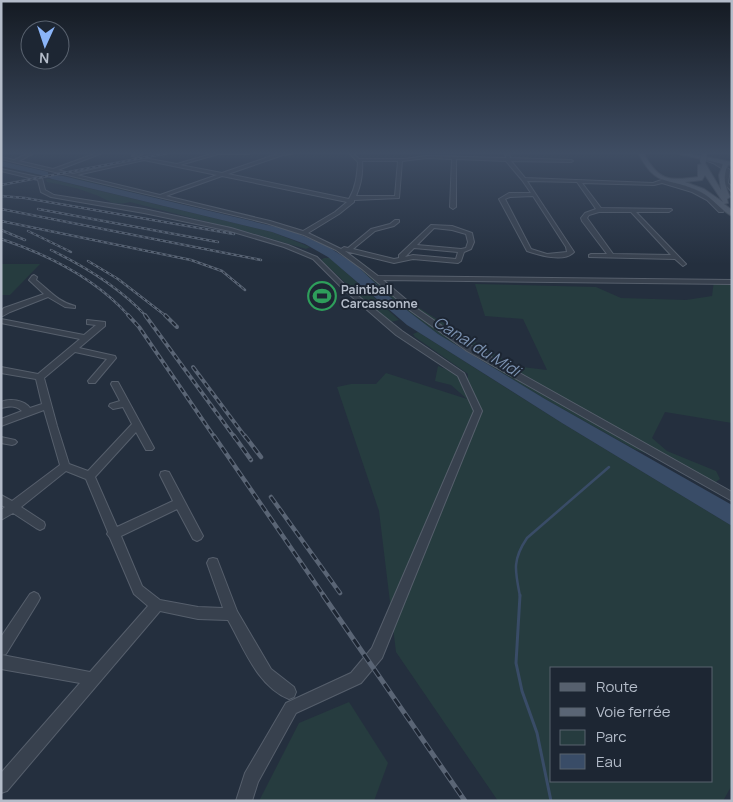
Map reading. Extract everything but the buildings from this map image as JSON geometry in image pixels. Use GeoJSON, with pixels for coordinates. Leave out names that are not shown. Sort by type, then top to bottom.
{"type":"FeatureCollection","features":[{"type":"Feature","properties":{"kind":"main road"},"geometry":{"type":"LineString","coordinates":[[700,189],[732,212]]}},
{"type":"Feature","properties":{"kind":"main road"},"geometry":{"type":"LineString","coordinates":[[717,189],[732,212]]}},
{"type":"Feature","properties":{"kind":"main road"},"geometry":{"type":"LineString","coordinates":[[723,189],[732,205]]}},
{"type":"Feature","properties":{"kind":"street"},"geometry":{"type":"LineString","coordinates":[[43,189],[53,196],[144,211],[259,237],[315,258],[345,288],[399,333],[461,375],[478,411],[376,653],[356,678],[291,708],[251,779],[244,801]]}},
{"type":"Feature","properties":{"kind":"street"},"geometry":{"type":"LineString","coordinates":[[132,189],[304,233],[337,249],[378,278],[395,295],[432,324],[470,349],[732,497]]}},
{"type":"Feature","properties":{"kind":"street"},"geometry":{"type":"LineString","coordinates":[[160,196],[179,189]]}},
{"type":"Feature","properties":{"kind":"street"},"geometry":{"type":"LineString","coordinates":[[300,189],[353,199],[397,197],[398,189]]}},
{"type":"Feature","properties":{"kind":"street"},"geometry":{"type":"LineString","coordinates":[[304,233],[346,208],[353,199],[356,189]]}},
{"type":"Feature","properties":{"kind":"street"},"geometry":{"type":"LineString","coordinates":[[453,189],[453,207]]}},
{"type":"Feature","properties":{"kind":"street"},"geometry":{"type":"LineString","coordinates":[[530,189],[571,252],[565,256],[546,256],[529,250],[502,199],[509,195],[533,195]]}},
{"type":"Feature","properties":{"kind":"street"},"geometry":{"type":"LineString","coordinates":[[585,189],[599,210]]}},
{"type":"Feature","properties":{"kind":"street"},"geometry":{"type":"LineString","coordinates":[[691,189],[704,194],[721,211]]}},
{"type":"Feature","properties":{"kind":"street"},"geometry":{"type":"LineString","coordinates":[[610,256],[585,222],[584,218],[587,214],[599,210],[669,210]]}},
{"type":"Feature","properties":{"kind":"street"},"geometry":{"type":"LineString","coordinates":[[632,210],[683,264]]}},
{"type":"Feature","properties":{"kind":"street"},"geometry":{"type":"LineString","coordinates":[[349,250],[374,230],[392,225],[397,221]]}},
{"type":"Feature","properties":{"kind":"street"},"geometry":{"type":"LineString","coordinates":[[403,260],[401,256],[430,228],[438,226],[469,233],[471,242],[468,249],[461,250],[413,246]]}},
{"type":"Feature","properties":{"kind":"street"},"geometry":{"type":"LineString","coordinates":[[337,249],[394,261],[413,257],[458,260],[461,250]]}},
{"type":"Feature","properties":{"kind":"street"},"geometry":{"type":"LineString","coordinates":[[591,256],[676,257]]}},
{"type":"Feature","properties":{"kind":"street"},"geometry":{"type":"LineString","coordinates":[[34,277],[32,280],[50,294],[66,306],[73,307]]}},
{"type":"Feature","properties":{"kind":"street"},"geometry":{"type":"LineString","coordinates":[[378,278],[732,282]]}},
{"type":"Feature","properties":{"kind":"street"},"geometry":{"type":"LineString","coordinates":[[1,315],[7,310],[50,294]]}},
{"type":"Feature","properties":{"kind":"street"},"geometry":{"type":"LineString","coordinates":[[1,321],[86,338]]}},
{"type":"Feature","properties":{"kind":"street"},"geometry":{"type":"LineString","coordinates":[[40,377],[102,324],[90,322]]}},
{"type":"Feature","properties":{"kind":"street"},"geometry":{"type":"LineString","coordinates":[[73,349],[112,358],[92,381]]}},
{"type":"Feature","properties":{"kind":"street"},"geometry":{"type":"LineString","coordinates":[[1,370],[40,377]]}},
{"type":"Feature","properties":{"kind":"street"},"geometry":{"type":"LineString","coordinates":[[40,377],[65,466]]}},
{"type":"Feature","properties":{"kind":"street"},"geometry":{"type":"LineString","coordinates":[[115,384],[149,448]]}},
{"type":"Feature","properties":{"kind":"street"},"geometry":{"type":"LineString","coordinates":[[1,405],[9,402],[24,407],[28,413]]}},
{"type":"Feature","properties":{"kind":"street"},"geometry":{"type":"LineString","coordinates":[[113,406],[125,402]]}},
{"type":"Feature","properties":{"kind":"street"},"geometry":{"type":"LineString","coordinates":[[1,423],[47,405]]}},
{"type":"Feature","properties":{"kind":"street"},"geometry":{"type":"LineString","coordinates":[[90,476],[137,424]]}},
{"type":"Feature","properties":{"kind":"street"},"geometry":{"type":"LineString","coordinates":[[1,440],[12,442]]}},
{"type":"Feature","properties":{"kind":"street"},"geometry":{"type":"LineString","coordinates":[[65,466],[90,476],[138,590],[157,604],[198,613],[232,614]]}},
{"type":"Feature","properties":{"kind":"street"},"geometry":{"type":"LineString","coordinates":[[1,516],[65,466]]}},
{"type":"Feature","properties":{"kind":"street"},"geometry":{"type":"LineString","coordinates":[[165,475],[197,536]]}},
{"type":"Feature","properties":{"kind":"street"},"geometry":{"type":"LineString","coordinates":[[1,499],[40,525]]}},
{"type":"Feature","properties":{"kind":"street"},"geometry":{"type":"LineString","coordinates":[[113,534],[180,503]]}},
{"type":"Feature","properties":{"kind":"street"},"geometry":{"type":"LineString","coordinates":[[213,563],[232,614],[266,674],[289,692]]}},
{"type":"Feature","properties":{"kind":"street"},"geometry":{"type":"LineString","coordinates":[[1,649],[34,598]]}},
{"type":"Feature","properties":{"kind":"street"},"geometry":{"type":"LineString","coordinates":[[1,785],[157,604]]}},
{"type":"Feature","properties":{"kind":"street"},"geometry":{"type":"LineString","coordinates":[[1,662],[92,679]]}},
{"type":"Feature","properties":{"kind":"green space"},"geometry":{"type":"Polygon","coordinates":[[[80,189],[94,189],[272,232],[310,247],[306,249],[130,202],[118,204],[110,202],[80,189]]]}},
{"type":"Feature","properties":{"kind":"green space"},"geometry":{"type":"Polygon","coordinates":[[[121,189],[127,189],[262,222],[121,189]]]}},
{"type":"Feature","properties":{"kind":"green space"},"geometry":{"type":"Polygon","coordinates":[[[330,258],[399,320],[391,322],[367,303],[321,260],[330,258]]]}},
{"type":"Feature","properties":{"kind":"green space"},"geometry":{"type":"Polygon","coordinates":[[[1,264],[40,264],[10,295],[1,295],[1,264]]]}},
{"type":"Feature","properties":{"kind":"green space"},"geometry":{"type":"Polygon","coordinates":[[[355,264],[364,264],[400,295],[514,366],[547,370],[523,319],[485,316],[475,284],[596,287],[621,298],[686,300],[712,296],[714,280],[732,281],[732,423],[665,412],[652,438],[667,451],[716,471],[720,479],[710,486],[665,460],[634,449],[545,399],[438,334],[390,297],[355,264]]]}},
{"type":"Feature","properties":{"kind":"green space"},"geometry":{"type":"Polygon","coordinates":[[[418,332],[562,423],[732,526],[732,785],[723,801],[498,801],[396,652],[379,511],[337,387],[351,384],[376,384],[386,373],[467,399],[451,385],[435,381],[438,366],[468,378],[468,374],[413,334],[418,332]]]}},
{"type":"Feature","properties":{"kind":"green space"},"geometry":{"type":"Polygon","coordinates":[[[349,702],[388,763],[374,801],[259,801],[299,723],[349,702]]]}},
{"type":"Feature","properties":{"kind":"water"},"geometry":{"type":"Polygon","coordinates":[[[95,189],[119,189],[289,230],[327,246],[355,264],[390,297],[438,334],[545,399],[732,505],[732,526],[562,423],[407,325],[328,257],[305,244],[272,232],[95,189]]]}},
{"type":"Feature","properties":{"kind":"waterway"},"geometry":{"type":"LineString","coordinates":[[520,596],[516,566],[519,553],[527,538],[609,467]]}},
{"type":"Feature","properties":{"kind":"waterway"},"geometry":{"type":"LineString","coordinates":[[520,596],[516,663],[522,691],[537,733],[551,801]]}},
{"type":"Feature","properties":{"kind":"railway"},"geometry":{"type":"LineString","coordinates":[[1,196],[25,198],[234,234]]}},
{"type":"Feature","properties":{"kind":"railway"},"geometry":{"type":"LineString","coordinates":[[1,209],[261,260]]}},
{"type":"Feature","properties":{"kind":"railway"},"geometry":{"type":"LineString","coordinates":[[38,209],[218,242]]}},
{"type":"Feature","properties":{"kind":"railway"},"geometry":{"type":"LineString","coordinates":[[1,221],[191,260],[222,271],[245,290]]}},
{"type":"Feature","properties":{"kind":"railway"},"geometry":{"type":"LineString","coordinates":[[1,230],[25,240]]}},
{"type":"Feature","properties":{"kind":"railway"},"geometry":{"type":"LineString","coordinates":[[28,231],[71,252]]}},
{"type":"Feature","properties":{"kind":"railway"},"geometry":{"type":"LineString","coordinates":[[1,239],[36,252],[70,269],[101,290],[129,316]]}},
{"type":"Feature","properties":{"kind":"railway"},"geometry":{"type":"LineString","coordinates":[[51,250],[101,278],[125,296],[145,315]]}},
{"type":"Feature","properties":{"kind":"railway"},"geometry":{"type":"LineString","coordinates":[[88,261],[118,279],[166,316]]}},
{"type":"Feature","properties":{"kind":"railway"},"geometry":{"type":"LineString","coordinates":[[128,315],[139,327],[215,438]]}},
{"type":"Feature","properties":{"kind":"railway"},"geometry":{"type":"LineString","coordinates":[[145,315],[235,438]]}},
{"type":"Feature","properties":{"kind":"railway"},"geometry":{"type":"LineString","coordinates":[[166,316],[177,327]]}},
{"type":"Feature","properties":{"kind":"railway"},"geometry":{"type":"LineString","coordinates":[[193,367],[246,438]]}},
{"type":"Feature","properties":{"kind":"railway"},"geometry":{"type":"LineString","coordinates":[[214,436],[324,596]]}},
{"type":"Feature","properties":{"kind":"railway"},"geometry":{"type":"LineString","coordinates":[[234,436],[251,460]]}},
{"type":"Feature","properties":{"kind":"railway"},"geometry":{"type":"LineString","coordinates":[[245,436],[261,457]]}},
{"type":"Feature","properties":{"kind":"railway"},"geometry":{"type":"LineString","coordinates":[[271,497],[340,593]]}},
{"type":"Feature","properties":{"kind":"railway"},"geometry":{"type":"LineString","coordinates":[[323,595],[465,801]]}},
{"type":"Feature","properties":{"kind":"place","name":"Paintball Carcassonne"},"geometry":{"type":"Point","coordinates":[322,296]}},
{"type":"Feature","properties":{"kind":"water label","name":"Canal du Midi"},"geometry":{"type":"Point","coordinates":[477,346]}}]}
